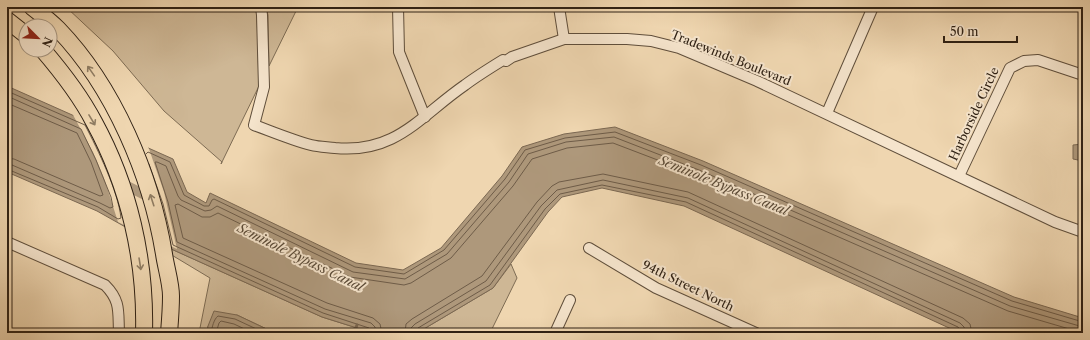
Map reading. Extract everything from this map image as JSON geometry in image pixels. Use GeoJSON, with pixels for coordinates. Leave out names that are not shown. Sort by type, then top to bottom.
{"type":"FeatureCollection","features":[{"type":"Feature","properties":{"kind":"main road"},"geometry":{"type":"LineString","coordinates":[[32,7],[57,28],[78,52],[94,74],[112,104],[129,138],[154,206],[161,238],[171,295],[170,333]]}},
{"type":"Feature","properties":{"kind":"main road"},"geometry":{"type":"LineString","coordinates":[[7,20],[18,29]]}},
{"type":"Feature","properties":{"kind":"main road"},"geometry":{"type":"LineString","coordinates":[[50,58],[94,121],[110,155],[124,194],[134,226],[142,280],[144,333]]}},
{"type":"Feature","properties":{"kind":"street","name":"Tradewinds Boulevard"},"geometry":{"type":"LineString","coordinates":[[261,7],[264,87],[254,125],[312,146],[347,149],[374,146],[387,142],[407,131],[464,85],[503,60],[506,61],[512,57],[564,40],[627,39],[651,41],[679,48],[757,81],[1055,222],[1083,232]]}},
{"type":"Feature","properties":{"kind":"street"},"geometry":{"type":"LineString","coordinates":[[398,7],[399,52],[425,117]]}},
{"type":"Feature","properties":{"kind":"street"},"geometry":{"type":"LineString","coordinates":[[559,7],[564,40]]}},
{"type":"Feature","properties":{"kind":"street"},"geometry":{"type":"LineString","coordinates":[[826,113],[873,7]]}},
{"type":"Feature","properties":{"kind":"street","name":"Harborside Circle"},"geometry":{"type":"LineString","coordinates":[[960,176],[1010,68],[1024,61],[1038,60],[1083,75]]}},
{"type":"Feature","properties":{"kind":"street"},"geometry":{"type":"LineString","coordinates":[[7,242],[105,285],[114,294],[118,307],[119,333]]}},
{"type":"Feature","properties":{"kind":"street","name":"94th Street North"},"geometry":{"type":"LineString","coordinates":[[589,248],[656,288],[756,333]]}},
{"type":"Feature","properties":{"kind":"street"},"geometry":{"type":"LineString","coordinates":[[555,333],[570,300]]}},
{"type":"Feature","properties":{"kind":"shaded area"},"geometry":{"type":"Polygon","coordinates":[[[66,7],[255,7],[257,15],[259,86],[222,162],[164,111],[113,51],[66,7]]]}},
{"type":"Feature","properties":{"kind":"shaded area"},"geometry":{"type":"Polygon","coordinates":[[[266,7],[298,7],[269,66],[268,15],[266,7]]]}},
{"type":"Feature","properties":{"kind":"shaded area"},"geometry":{"type":"Polygon","coordinates":[[[169,248],[322,317],[373,333],[275,333],[237,315],[208,326],[207,333],[199,333],[210,278],[170,254],[169,248]]]}},
{"type":"Feature","properties":{"kind":"shaded area"},"geometry":{"type":"Polygon","coordinates":[[[511,264],[517,278],[490,333],[417,333],[493,288],[511,264]]]}},
{"type":"Feature","properties":{"kind":"water"},"geometry":{"type":"Polygon","coordinates":[[[7,86],[88,122],[129,229],[97,211],[7,172],[7,86]]]}},
{"type":"Feature","properties":{"kind":"water"},"geometry":{"type":"Polygon","coordinates":[[[615,127],[703,161],[1014,297],[1083,318],[1083,333],[960,333],[684,206],[602,188],[562,197],[548,212],[493,288],[417,333],[373,333],[322,317],[169,248],[137,143],[173,159],[187,192],[206,203],[210,193],[356,263],[403,270],[441,248],[502,176],[522,147],[564,134],[615,127]]]}},
{"type":"Feature","properties":{"kind":"water"},"geometry":{"type":"Polygon","coordinates":[[[1083,144],[1083,161],[1073,159],[1073,145],[1083,144]]]}},
{"type":"Feature","properties":{"kind":"water"},"geometry":{"type":"Polygon","coordinates":[[[214,311],[237,315],[275,333],[207,333],[214,311]]]}},
{"type":"Feature","properties":{"kind":"pier"},"geometry":{"type":"Polygon","coordinates":[[[72,113],[89,120],[130,228],[118,222],[104,178],[93,152],[72,113]]]}},
{"type":"Feature","properties":{"kind":"pier"},"geometry":{"type":"Polygon","coordinates":[[[137,141],[147,145],[149,149],[164,192],[177,249],[166,244],[137,141]]]}},
{"type":"Feature","properties":{"kind":"waterway","name":"Seminole Bypass Canal"},"geometry":{"type":"LineString","coordinates":[[119,182],[153,199]]}},
{"type":"Feature","properties":{"kind":"waterway"},"geometry":{"type":"LineString","coordinates":[[354,333],[357,325]]}}]}
